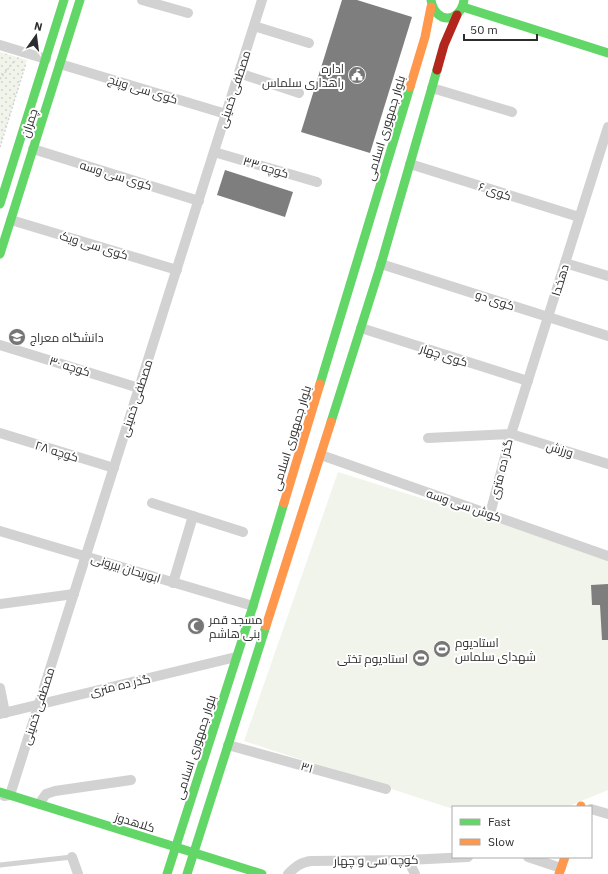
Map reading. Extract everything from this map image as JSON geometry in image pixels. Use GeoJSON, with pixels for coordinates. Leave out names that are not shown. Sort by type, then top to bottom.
{"type":"FeatureCollection","features":[{"type":"Feature","properties":{"kind":"main road","name":"چمران"},"geometry":{"type":"LineString","coordinates":[[0,204],[64,0]]}},
{"type":"Feature","properties":{"kind":"main road","name":"چمران"},"geometry":{"type":"LineString","coordinates":[[0,254],[80,0]]}},
{"type":"Feature","properties":{"kind":"main road"},"geometry":{"type":"LineString","coordinates":[[431,4],[438,16],[442,18],[448,19],[457,15]]}},
{"type":"Feature","properties":{"kind":"main road","name":"بلوار جمهوری اسلامی"},"geometry":{"type":"LineString","coordinates":[[167,874],[253,606],[425,37],[431,4]]}},
{"type":"Feature","properties":{"kind":"main road"},"geometry":{"type":"LineString","coordinates":[[187,874],[381,264],[444,45],[457,15],[463,4],[608,53]]}},
{"type":"Feature","properties":{"kind":"main road"},"geometry":{"type":"LineString","coordinates":[[46,59],[60,64]]}},
{"type":"Feature","properties":{"kind":"main road","name":"کلاهدوز"},"geometry":{"type":"LineString","coordinates":[[3,795],[38,804],[176,847],[244,871],[262,874]]}},
{"type":"Feature","properties":{"kind":"main road"},"geometry":{"type":"LineString","coordinates":[[560,871],[565,858]]}},
{"type":"Feature","properties":{"kind":"street"},"geometry":{"type":"LineString","coordinates":[[142,0],[188,13]]}},
{"type":"Feature","properties":{"kind":"street","name":"مصطفی خمینی"},"geometry":{"type":"LineString","coordinates":[[3,795],[39,705],[262,0]]}},
{"type":"Feature","properties":{"kind":"street"},"geometry":{"type":"LineString","coordinates":[[254,26],[309,42]]}},
{"type":"Feature","properties":{"kind":"street"},"geometry":{"type":"LineString","coordinates":[[0,45],[46,59]]}},
{"type":"Feature","properties":{"kind":"street","name":"کوی سی وپنج"},"geometry":{"type":"LineString","coordinates":[[60,64],[226,114]]}},
{"type":"Feature","properties":{"kind":"street"},"geometry":{"type":"LineString","coordinates":[[239,73],[299,93]]}},
{"type":"Feature","properties":{"kind":"street"},"geometry":{"type":"LineString","coordinates":[[432,88],[512,112]]}},
{"type":"Feature","properties":{"kind":"street","name":"دهخدا"},"geometry":{"type":"LineString","coordinates":[[511,434],[579,217],[605,148],[608,127]]}},
{"type":"Feature","properties":{"kind":"street","name":"کوی سی وسه"},"geometry":{"type":"LineString","coordinates":[[33,149],[199,201]]}},
{"type":"Feature","properties":{"kind":"street","name":"کوچه ۳۳"},"geometry":{"type":"LineString","coordinates":[[214,152],[317,182]]}},
{"type":"Feature","properties":{"kind":"street","name":"کوی ۶"},"geometry":{"type":"LineString","coordinates":[[410,164],[579,217]]}},
{"type":"Feature","properties":{"kind":"street","name":"کوی سی ویک"},"geometry":{"type":"LineString","coordinates":[[11,220],[177,270]]}},
{"type":"Feature","properties":{"kind":"street"},"geometry":{"type":"LineString","coordinates":[[565,263],[608,276]]}},
{"type":"Feature","properties":{"kind":"street","name":"کوی دو"},"geometry":{"type":"LineString","coordinates":[[381,264],[608,336]]}},
{"type":"Feature","properties":{"kind":"street","name":"کوی چهار"},"geometry":{"type":"LineString","coordinates":[[361,328],[528,381]]}},
{"type":"Feature","properties":{"kind":"street","name":"کوچه ۳۰"},"geometry":{"type":"LineString","coordinates":[[0,345],[139,388]]}},
{"type":"Feature","properties":{"kind":"street","name":"کوچه ۲۸"},"geometry":{"type":"LineString","coordinates":[[0,433],[114,468]]}},
{"type":"Feature","properties":{"kind":"street","name":"گذر ده متری"},"geometry":{"type":"LineString","coordinates":[[428,438],[511,434],[490,514]]}},
{"type":"Feature","properties":{"kind":"street","name":"ورزش"},"geometry":{"type":"LineString","coordinates":[[511,434],[608,464]]}},
{"type":"Feature","properties":{"kind":"street","name":"کوش سی وسه"},"geometry":{"type":"LineString","coordinates":[[321,455],[608,556]]}},
{"type":"Feature","properties":{"kind":"street"},"geometry":{"type":"LineString","coordinates":[[152,503],[243,532]]}},
{"type":"Feature","properties":{"kind":"street"},"geometry":{"type":"LineString","coordinates":[[173,582],[193,516]]}},
{"type":"Feature","properties":{"kind":"street","name":"ابوریحان بیرونی"},"geometry":{"type":"LineString","coordinates":[[0,531],[253,606]]}},
{"type":"Feature","properties":{"kind":"street"},"geometry":{"type":"LineString","coordinates":[[0,604],[74,594]]}},
{"type":"Feature","properties":{"kind":"street","name":"گذر ده متری"},"geometry":{"type":"LineString","coordinates":[[0,688],[2,713],[236,657]]}},
{"type":"Feature","properties":{"kind":"street","name":"۳۱"},"geometry":{"type":"LineString","coordinates":[[228,745],[386,790]]}},
{"type":"Feature","properties":{"kind":"street"},"geometry":{"type":"LineString","coordinates":[[38,804],[46,794],[55,791],[131,780]]}},
{"type":"Feature","properties":{"kind":"street"},"geometry":{"type":"LineString","coordinates":[[592,809],[608,814]]}},
{"type":"Feature","properties":{"kind":"street"},"geometry":{"type":"LineString","coordinates":[[72,857],[78,874]]}},
{"type":"Feature","properties":{"kind":"street","name":"کوچه سی و چهار"},"geometry":{"type":"LineString","coordinates":[[288,874],[304,862],[311,861],[408,860],[452,858]]}},
{"type":"Feature","properties":{"kind":"street"},"geometry":{"type":"LineString","coordinates":[[530,858],[560,871]]}},
{"type":"Feature","properties":{"kind":"street"},"geometry":{"type":"LineString","coordinates":[[408,860],[415,874]]}},
{"type":"Feature","properties":{"kind":"lane"},"geometry":{"type":"LineString","coordinates":[[0,865],[72,857]]}},
{"type":"Feature","properties":{"kind":"path"},"geometry":{"type":"LineString","coordinates":[[0,79],[18,57]]}},
{"type":"Feature","properties":{"kind":"path"},"geometry":{"type":"LineString","coordinates":[[0,147],[27,60]]}},
{"type":"Feature","properties":{"kind":"shaded area"},"geometry":{"type":"Polygon","coordinates":[[[0,52],[27,60],[0,146],[0,52]]]}},
{"type":"Feature","properties":{"kind":"shaded area","name":"استادیوم شهدای سلماس"},"geometry":{"type":"Polygon","coordinates":[[[338,472],[608,557],[608,790],[569,806],[452,806],[452,809],[244,741],[338,472]]]}},
{"type":"Feature","properties":{"kind":"building","name":"اداره راهداری سلماس"},"geometry":{"type":"Polygon","coordinates":[[[342,0],[357,0],[412,17],[370,153],[301,132],[342,0]]]}},
{"type":"Feature","properties":{"kind":"building"},"geometry":{"type":"Polygon","coordinates":[[[225,170],[293,192],[285,217],[217,195],[225,170]]]}},
{"type":"Feature","properties":{"kind":"building"},"geometry":{"type":"Polygon","coordinates":[[[608,584],[608,640],[602,640],[600,605],[592,605],[591,585],[608,584]]]}},
{"type":"Feature","properties":{"kind":"traffic: fast"},"geometry":{"type":"LineString","coordinates":[[0,204],[64,0]]}},
{"type":"Feature","properties":{"kind":"traffic: fast"},"geometry":{"type":"LineString","coordinates":[[0,254],[80,0]]}},
{"type":"Feature","properties":{"kind":"traffic: fast"},"geometry":{"type":"LineString","coordinates":[[431,0],[433,8],[437,14],[448,18],[458,14],[462,8],[464,0]]}},
{"type":"Feature","properties":{"kind":"traffic: fast"},"geometry":{"type":"LineString","coordinates":[[463,7],[608,53]]}},
{"type":"Feature","properties":{"kind":"traffic: fast"},"geometry":{"type":"LineString","coordinates":[[331,422],[381,264],[437,70]]}},
{"type":"Feature","properties":{"kind":"traffic: fast"},"geometry":{"type":"LineString","coordinates":[[320,384],[410,87]]}},
{"type":"Feature","properties":{"kind":"traffic: fast"},"geometry":{"type":"LineString","coordinates":[[167,874],[253,606],[284,503]]}},
{"type":"Feature","properties":{"kind":"traffic: fast"},"geometry":{"type":"LineString","coordinates":[[187,874],[266,626]]}},
{"type":"Feature","properties":{"kind":"traffic: fast"},"geometry":{"type":"LineString","coordinates":[[0,792],[262,874]]}},
{"type":"Feature","properties":{"kind":"traffic: slow"},"geometry":{"type":"LineString","coordinates":[[410,87],[425,37],[431,7]]}},
{"type":"Feature","properties":{"kind":"traffic: slow"},"geometry":{"type":"LineString","coordinates":[[284,503],[320,384]]}},
{"type":"Feature","properties":{"kind":"traffic: slow"},"geometry":{"type":"LineString","coordinates":[[266,626],[331,422]]}},
{"type":"Feature","properties":{"kind":"traffic: slow"},"geometry":{"type":"LineString","coordinates":[[559,874],[565,858]]}},
{"type":"Feature","properties":{"kind":"traffic: jam"},"geometry":{"type":"LineString","coordinates":[[437,70],[444,45],[457,15]]}},
{"type":"Feature","properties":{"kind":"place","name":"اداره راهداری سلماس"},"geometry":{"type":"Point","coordinates":[357,75]}},
{"type":"Feature","properties":{"kind":"place","name":"دانشگاه معراج"},"geometry":{"type":"Point","coordinates":[17,337]}},
{"type":"Feature","properties":{"kind":"place","name":"مسجد قمر بنی هاشم"},"geometry":{"type":"Point","coordinates":[196,626]}},
{"type":"Feature","properties":{"kind":"place","name":"استادیوم شهدای سلماس"},"geometry":{"type":"Point","coordinates":[442,649]}},
{"type":"Feature","properties":{"kind":"place","name":"استادیوم تختی"},"geometry":{"type":"Point","coordinates":[421,658]}}]}
